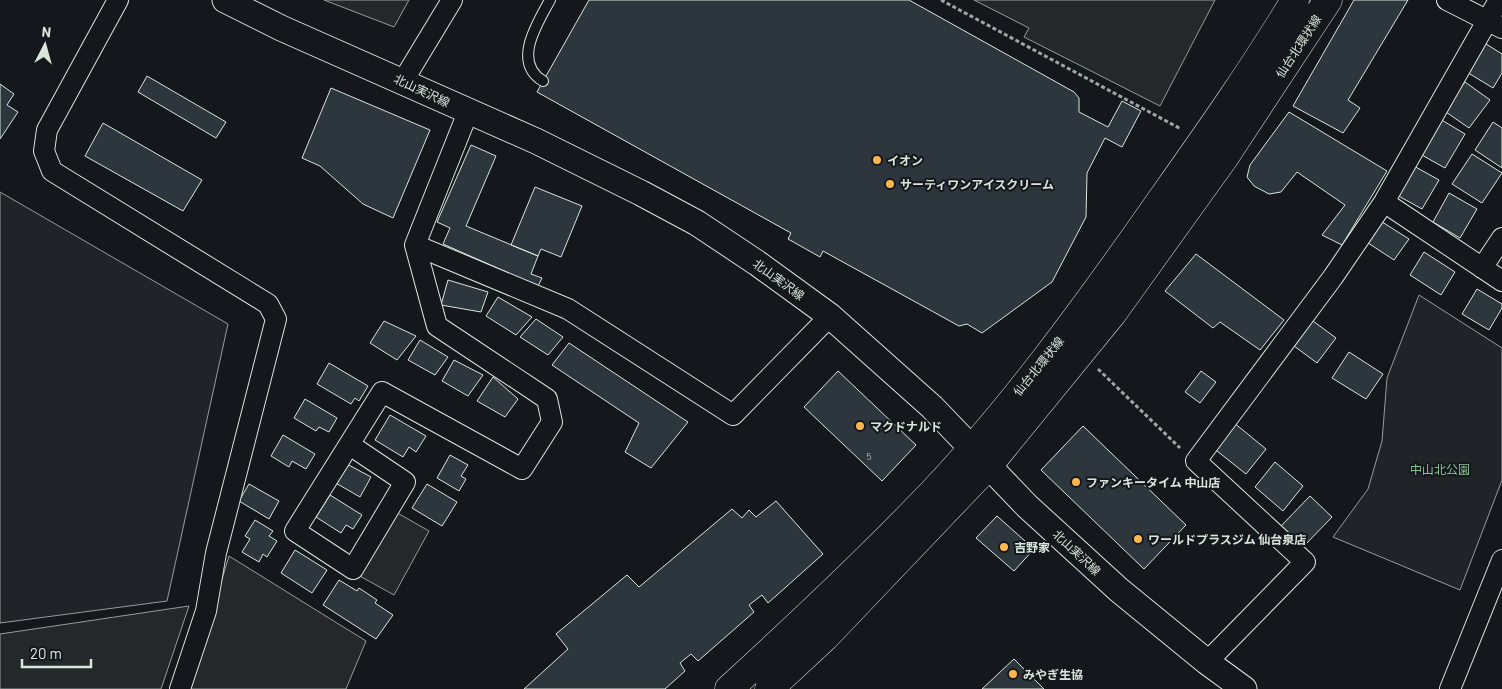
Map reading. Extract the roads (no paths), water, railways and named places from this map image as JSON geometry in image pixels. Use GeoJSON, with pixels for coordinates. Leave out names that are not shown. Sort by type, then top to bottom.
{"type":"FeatureCollection","features":[{"type":"Feature","properties":{"kind":"main road","name":"仙台北環状線"},"geometry":{"type":"LineString","coordinates":[[729,689],[844,580],[932,492],[980,458],[1204,139],[1294,0]]}},
{"type":"Feature","properties":{"kind":"main road","name":"仙台北環状線"},"geometry":{"type":"LineString","coordinates":[[769,689],[825,638],[980,458],[1112,314],[1224,158],[1328,0]]}},
{"type":"Feature","properties":{"kind":"street"},"geometry":{"type":"LineString","coordinates":[[118,0],[47,130],[44,152],[52,171],[268,304],[276,319],[216,553],[206,611],[180,689]]}},
{"type":"Feature","properties":{"kind":"street","name":"北山実沢線"},"geometry":{"type":"LineString","coordinates":[[225,0],[281,28],[536,141],[697,223],[830,316],[932,407],[1027,506],[1119,590],[1207,662],[1232,686]]}},
{"type":"Feature","properties":{"kind":"street"},"geometry":{"type":"LineString","coordinates":[[403,81],[452,0]]}},
{"type":"Feature","properties":{"kind":"street"},"geometry":{"type":"LineString","coordinates":[[1448,0],[1495,25]]}},
{"type":"Feature","properties":{"kind":"street"},"geometry":{"type":"LineString","coordinates":[[1207,662],[1305,562],[1196,461],[1333,278],[1384,202],[1495,25],[1499,0]]}},
{"type":"Feature","properties":{"kind":"street"},"geometry":{"type":"LineString","coordinates":[[350,445],[405,482],[353,569],[296,531],[382,392],[522,469],[552,422],[547,399],[437,326],[415,245],[468,112]]}},
{"type":"Feature","properties":{"kind":"street"},"geometry":{"type":"LineString","coordinates":[[1384,202],[1502,281]]}},
{"type":"Feature","properties":{"kind":"street"},"geometry":{"type":"LineString","coordinates":[[1482,268],[1502,238]]}},
{"type":"Feature","properties":{"kind":"street"},"geometry":{"type":"LineString","coordinates":[[415,245],[568,309],[733,416],[830,316]]}},
{"type":"Feature","properties":{"kind":"street"},"geometry":{"type":"LineString","coordinates":[[1450,689],[1494,603],[1502,560]]}},
{"type":"Feature","properties":{"kind":"lane"},"geometry":{"type":"LineString","coordinates":[[543,81],[534,75],[530,67],[528,54],[534,31],[550,0]]}},
{"type":"Feature","properties":{"kind":"place","name":"イオン"},"geometry":{"type":"Point","coordinates":[877,160]}},
{"type":"Feature","properties":{"kind":"place","name":"サーティワンアイスクリーム"},"geometry":{"type":"Point","coordinates":[890,184]}},
{"type":"Feature","properties":{"kind":"place","name":"マクドナルド"},"geometry":{"type":"Point","coordinates":[860,426]}},
{"type":"Feature","properties":{"kind":"place","name":"ファンキータイム 中山店"},"geometry":{"type":"Point","coordinates":[1076,482]}},
{"type":"Feature","properties":{"kind":"place","name":"ワールドプラスジム 仙台泉店"},"geometry":{"type":"Point","coordinates":[1138,539]}},
{"type":"Feature","properties":{"kind":"place","name":"吉野家"},"geometry":{"type":"Point","coordinates":[1004,547]}},
{"type":"Feature","properties":{"kind":"place","name":"みやぎ生協"},"geometry":{"type":"Point","coordinates":[1013,674]}},
{"type":"Feature","properties":{"kind":"park label","name":"中山北公園"},"geometry":{"type":"Point","coordinates":[1440,469]}}]}
